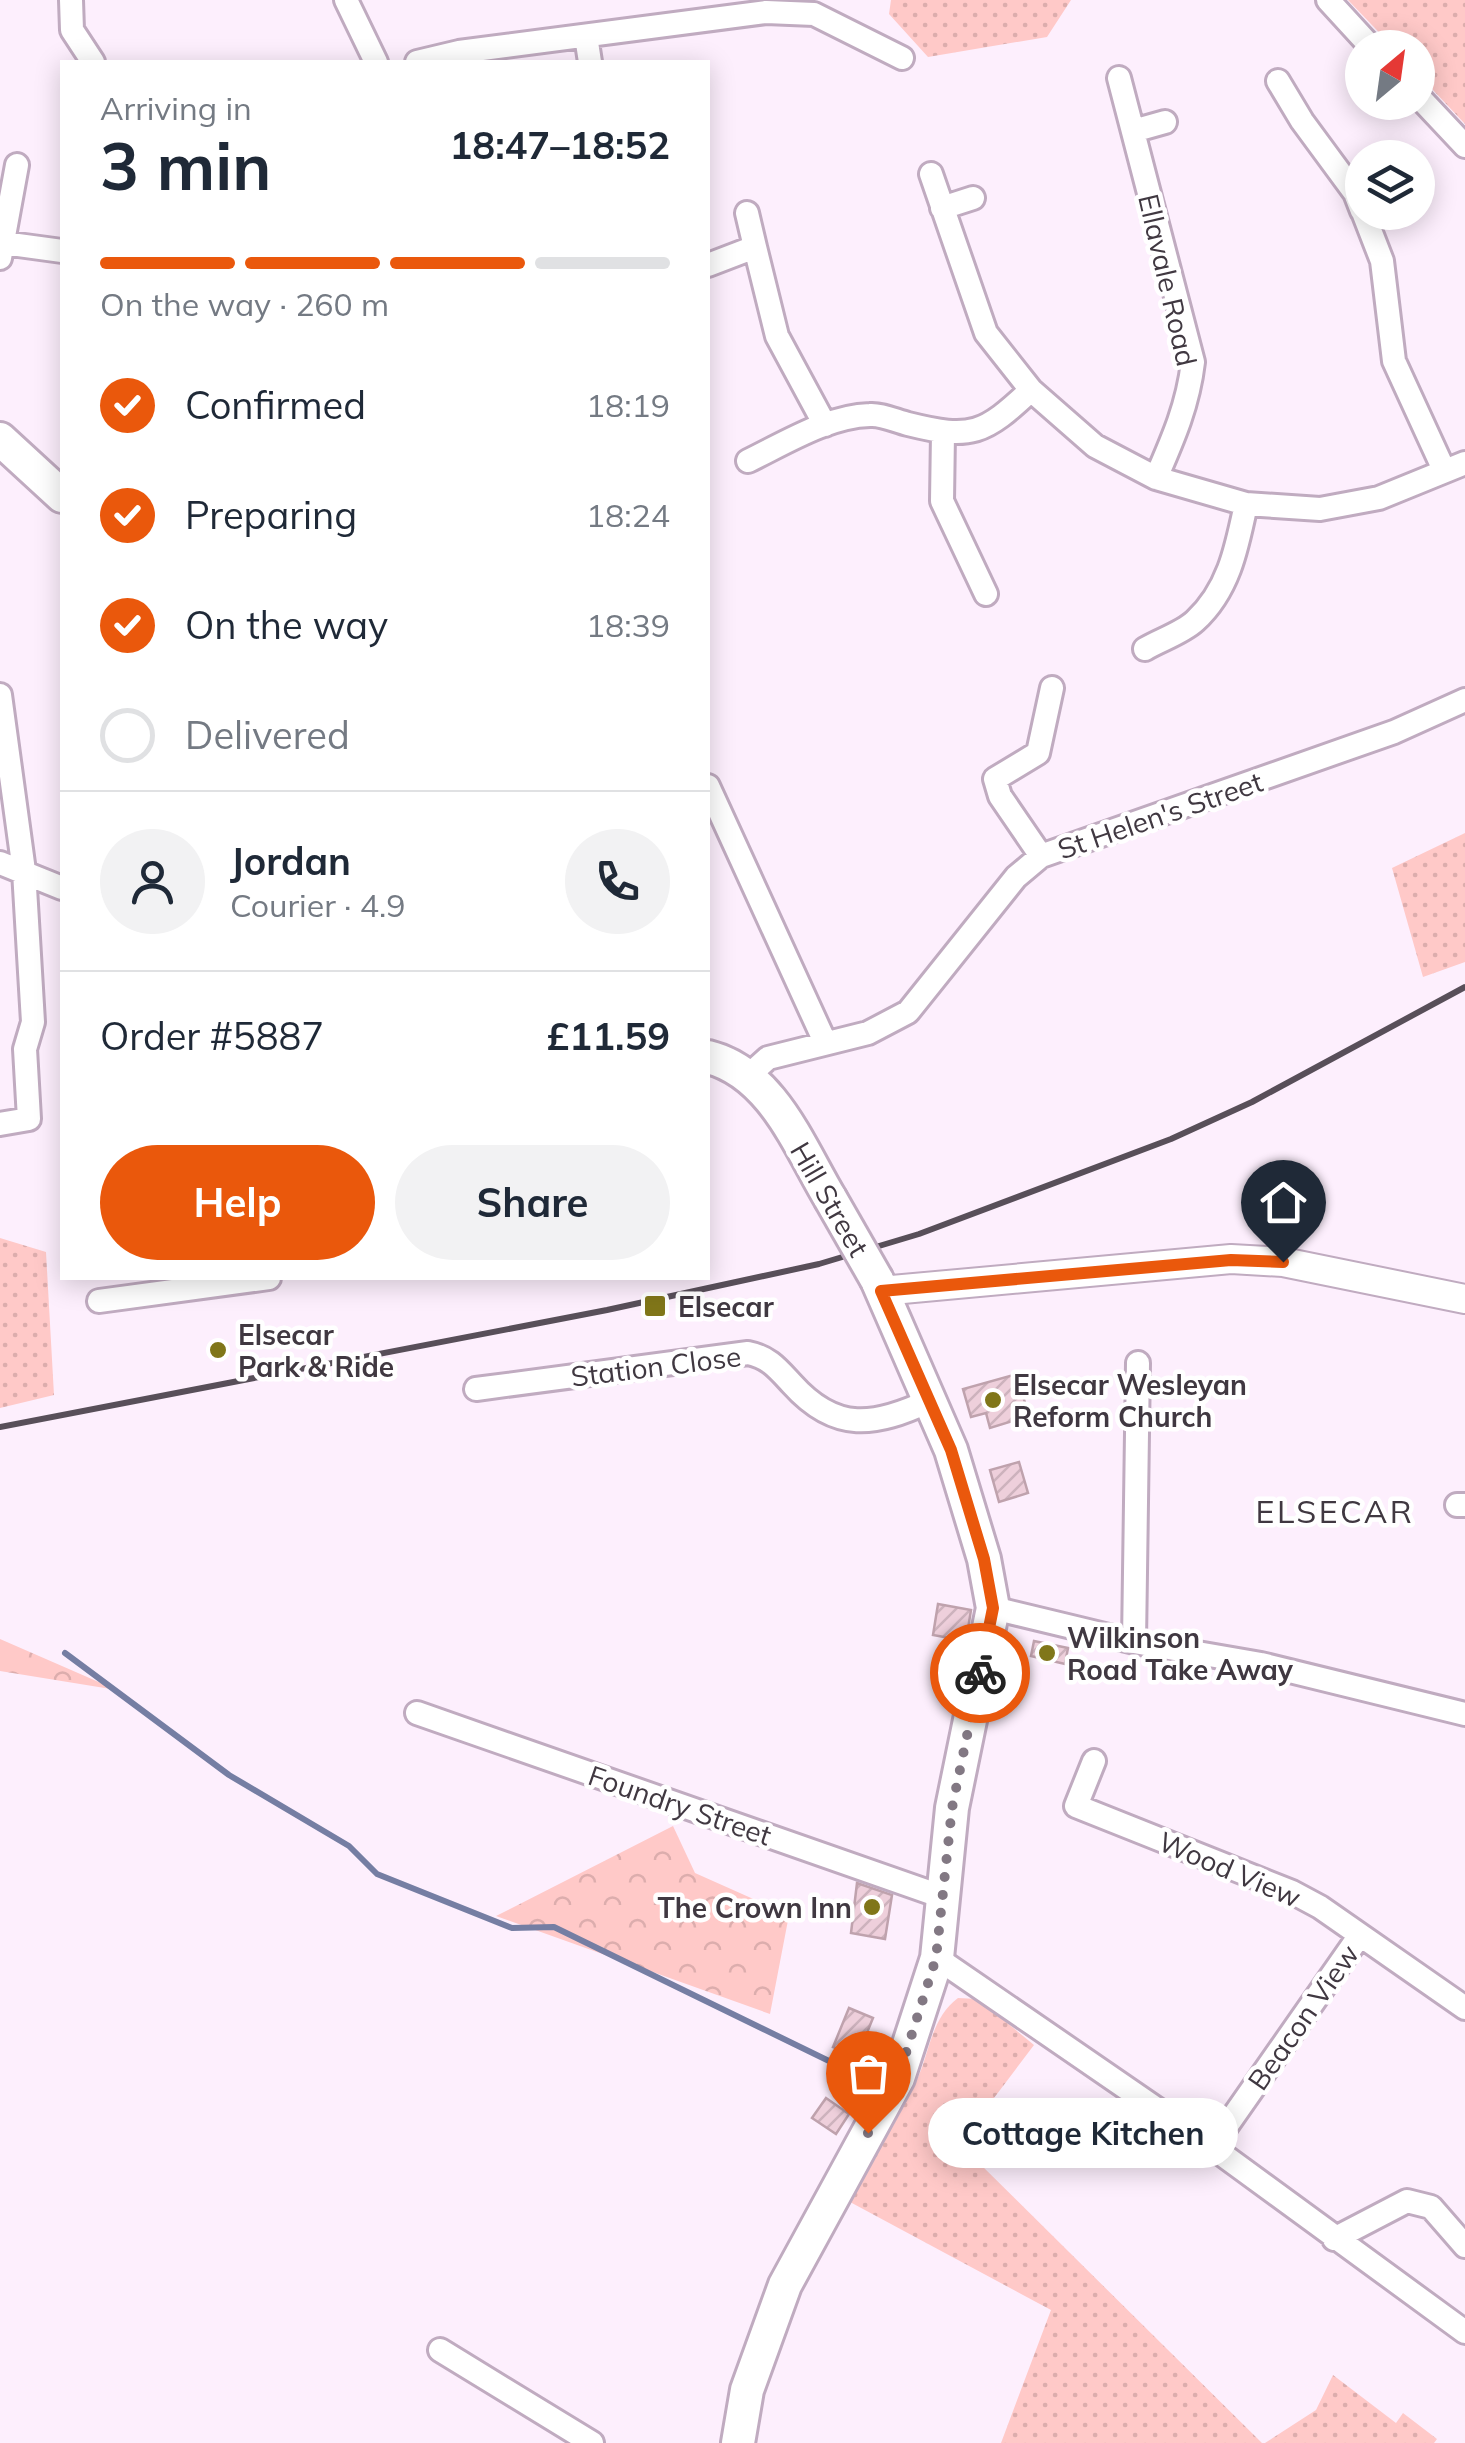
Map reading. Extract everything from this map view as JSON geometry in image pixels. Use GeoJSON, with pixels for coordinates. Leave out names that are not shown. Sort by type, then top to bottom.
{"type":"FeatureCollection","features":[{"type":"Feature","properties":{"kind":"main road"},"geometry":{"type":"LineString","coordinates":[[0,439],[60,494]]}},
{"type":"Feature","properties":{"kind":"main road"},"geometry":{"type":"LineString","coordinates":[[710,1059],[748,1076]]}},
{"type":"Feature","properties":{"kind":"main road","name":"Hill Street"},"geometry":{"type":"LineString","coordinates":[[738,2443],[747,2390],[785,2285],[898,2078],[936,1958],[952,1808],[993,1608],[979,1541],[951,1450],[879,1285],[783,1118],[748,1076]]}},
{"type":"Feature","properties":{"kind":"street"},"geometry":{"type":"LineString","coordinates":[[71,0],[72,30],[92,60]]}},
{"type":"Feature","properties":{"kind":"street"},"geometry":{"type":"LineString","coordinates":[[346,0],[375,60]]}},
{"type":"Feature","properties":{"kind":"street"},"geometry":{"type":"LineString","coordinates":[[1328,0],[1356,30]]}},
{"type":"Feature","properties":{"kind":"street"},"geometry":{"type":"LineString","coordinates":[[425,60],[459,52],[766,12],[814,14],[902,58]]}},
{"type":"Feature","properties":{"kind":"street"},"geometry":{"type":"LineString","coordinates":[[880,47],[894,26]]}},
{"type":"Feature","properties":{"kind":"street"},"geometry":{"type":"LineString","coordinates":[[586,36],[590,60]]}},
{"type":"Feature","properties":{"kind":"street","name":"Ellavale Road"},"geometry":{"type":"LineString","coordinates":[[1119,78],[1193,362],[1184,411],[1156,478]]}},
{"type":"Feature","properties":{"kind":"street"},"geometry":{"type":"LineString","coordinates":[[1278,80],[1302,122],[1345,180]]}},
{"type":"Feature","properties":{"kind":"street"},"geometry":{"type":"LineString","coordinates":[[1435,114],[1465,146]]}},
{"type":"Feature","properties":{"kind":"street"},"geometry":{"type":"LineString","coordinates":[[1133,131],[1165,122]]}},
{"type":"Feature","properties":{"kind":"street"},"geometry":{"type":"LineString","coordinates":[[17,165],[2,250],[60,251]]}},
{"type":"Feature","properties":{"kind":"street"},"geometry":{"type":"LineString","coordinates":[[930,174],[986,332],[1031,390],[1095,446],[1156,478],[1246,504],[1320,508],[1380,498],[1455,466],[1394,360],[1382,261],[1370,230]]}},
{"type":"Feature","properties":{"kind":"street"},"geometry":{"type":"LineString","coordinates":[[942,208],[973,198]]}},
{"type":"Feature","properties":{"kind":"street"},"geometry":{"type":"LineString","coordinates":[[747,213],[778,336],[825,424]]}},
{"type":"Feature","properties":{"kind":"street"},"geometry":{"type":"LineString","coordinates":[[710,263],[755,247]]}},
{"type":"Feature","properties":{"kind":"street"},"geometry":{"type":"LineString","coordinates":[[748,461],[825,424],[872,414],[944,433],[984,428],[997,422],[1031,390]]}},
{"type":"Feature","properties":{"kind":"street"},"geometry":{"type":"LineString","coordinates":[[944,433],[942,502],[986,594]]}},
{"type":"Feature","properties":{"kind":"street"},"geometry":{"type":"LineString","coordinates":[[1145,648],[1193,623],[1215,596],[1235,560],[1246,504]]}},
{"type":"Feature","properties":{"kind":"street"},"geometry":{"type":"LineString","coordinates":[[1040,856],[1000,796],[994,779],[1038,754],[1052,688]]}},
{"type":"Feature","properties":{"kind":"street"},"geometry":{"type":"LineString","coordinates":[[0,694],[24,871],[32,1022],[25,1048],[29,1119],[0,1124]]}},
{"type":"Feature","properties":{"kind":"street","name":"St Helen's Street"},"geometry":{"type":"LineString","coordinates":[[748,1076],[768,1058],[868,1033],[908,1012],[1016,877],[1040,856],[1394,732],[1465,700]]}},
{"type":"Feature","properties":{"kind":"street"},"geometry":{"type":"LineString","coordinates":[[710,790],[825,1042]]}},
{"type":"Feature","properties":{"kind":"street"},"geometry":{"type":"LineString","coordinates":[[0,863],[60,887]]}},
{"type":"Feature","properties":{"kind":"street"},"geometry":{"type":"LineString","coordinates":[[879,1285],[1231,1260],[1283,1262],[1465,1299]]}},
{"type":"Feature","properties":{"kind":"street"},"geometry":{"type":"LineString","coordinates":[[99,1301],[253,1280]]}},
{"type":"Feature","properties":{"kind":"street","name":"Station Close"},"geometry":{"type":"LineString","coordinates":[[476,1389],[748,1353],[772,1362],[809,1402],[824,1412],[853,1422],[892,1417],[929,1401]]}},
{"type":"Feature","properties":{"kind":"street"},"geometry":{"type":"LineString","coordinates":[[1134,1642],[1138,1363]]}},
{"type":"Feature","properties":{"kind":"street"},"geometry":{"type":"LineString","coordinates":[[993,1608],[1134,1642],[1261,1664],[1465,1714]]}},
{"type":"Feature","properties":{"kind":"street","name":"Foundry Street"},"geometry":{"type":"LineString","coordinates":[[418,1713],[943,1897]]}},
{"type":"Feature","properties":{"kind":"street","name":"Wood View"},"geometry":{"type":"LineString","coordinates":[[1094,1760],[1076,1806],[1292,1892],[1465,2008]]}},
{"type":"Feature","properties":{"kind":"street","name":"Beacon View"},"geometry":{"type":"LineString","coordinates":[[1212,2147],[1360,1936]]}},
{"type":"Feature","properties":{"kind":"street"},"geometry":{"type":"LineString","coordinates":[[936,1958],[1212,2147],[1465,2332]]}},
{"type":"Feature","properties":{"kind":"street"},"geometry":{"type":"LineString","coordinates":[[1334,2239],[1407,2201],[1430,2207],[1465,2246]]}},
{"type":"Feature","properties":{"kind":"street"},"geometry":{"type":"LineString","coordinates":[[440,2350],[592,2443]]}},
{"type":"Feature","properties":{"kind":"green space"},"geometry":{"type":"Polygon","coordinates":[[[891,0],[1071,0],[1047,37],[928,57],[889,14],[891,0]]]}},
{"type":"Feature","properties":{"kind":"green space"},"geometry":{"type":"Polygon","coordinates":[[[1348,0],[1465,0],[1465,124],[1435,92],[1435,30],[1377,30],[1348,0]]]}},
{"type":"Feature","properties":{"kind":"green space"},"geometry":{"type":"Polygon","coordinates":[[[1465,833],[1465,962],[1423,977],[1392,868],[1465,833]]]}},
{"type":"Feature","properties":{"kind":"green space"},"geometry":{"type":"Polygon","coordinates":[[[0,1238],[46,1252],[54,1395],[0,1408],[0,1238]]]}},
{"type":"Feature","properties":{"kind":"green space"},"geometry":{"type":"Polygon","coordinates":[[[0,1639],[117,1690],[0,1671],[0,1639]]]}},
{"type":"Feature","properties":{"kind":"green space"},"geometry":{"type":"Polygon","coordinates":[[[673,1826],[695,1873],[789,1915],[770,2014],[496,1916],[673,1826]]]}},
{"type":"Feature","properties":{"kind":"green space"},"geometry":{"type":"Polygon","coordinates":[[[958,1998],[978,1999],[1034,2045],[966,2135],[977,2161],[1262,2443],[1001,2443],[1051,2310],[850,2202],[914,2086],[941,2017],[958,1998]]]}},
{"type":"Feature","properties":{"kind":"green space"},"geometry":{"type":"Polygon","coordinates":[[[1333,2375],[1396,2423],[1403,2413],[1437,2439],[1434,2443],[1265,2443],[1316,2410],[1333,2375]]]}},
{"type":"Feature","properties":{"kind":"building"},"geometry":{"type":"Polygon","coordinates":[[[1017,1374],[1025,1403],[1012,1407],[1016,1420],[990,1428],[986,1413],[971,1417],[963,1389],[1017,1374]]]}},
{"type":"Feature","properties":{"kind":"building"},"geometry":{"type":"Polygon","coordinates":[[[1019,1462],[1028,1493],[999,1502],[990,1470],[1019,1462]]]}},
{"type":"Feature","properties":{"kind":"building"},"geometry":{"type":"Polygon","coordinates":[[[938,1604],[971,1610],[966,1641],[933,1635],[938,1604]]]}},
{"type":"Feature","properties":{"kind":"building"},"geometry":{"type":"Polygon","coordinates":[[[1034,1641],[1068,1648],[1065,1664],[1031,1656],[1034,1641]]]}},
{"type":"Feature","properties":{"kind":"building","name":"The Crown Inn"},"geometry":{"type":"Polygon","coordinates":[[[857,1883],[892,1895],[885,1939],[851,1933],[857,1883]]]}},
{"type":"Feature","properties":{"kind":"building"},"geometry":{"type":"Polygon","coordinates":[[[849,2008],[873,2018],[857,2057],[833,2047],[849,2008]]]}},
{"type":"Feature","properties":{"kind":"building"},"geometry":{"type":"Polygon","coordinates":[[[826,2098],[849,2114],[836,2134],[812,2118],[826,2098]]]}},
{"type":"Feature","properties":{"kind":"waterway"},"geometry":{"type":"LineString","coordinates":[[65,1653],[229,1775],[349,1846],[377,1874],[512,1928],[554,1927],[868,2080]]}},
{"type":"Feature","properties":{"kind":"railway"},"geometry":{"type":"LineString","coordinates":[[0,1427],[607,1310],[819,1264],[919,1234],[1171,1139],[1252,1102],[1465,987]]}},
{"type":"Feature","properties":{"kind":"way so far"},"geometry":{"type":"LineString","coordinates":[[868,2133],[898,2078],[936,1958],[952,1808],[980,1673]]}},
{"type":"Feature","properties":{"kind":"place","name":"Elsecar"},"geometry":{"type":"Point","coordinates":[655,1306]}},
{"type":"Feature","properties":{"kind":"place","name":"Elsecar Park & Ride"},"geometry":{"type":"Point","coordinates":[218,1350]}},
{"type":"Feature","properties":{"kind":"place","name":"Elsecar Wesleyan Reform Church"},"geometry":{"type":"Point","coordinates":[993,1400]}},
{"type":"Feature","properties":{"kind":"place","name":"Wilkinson Road Take Away"},"geometry":{"type":"Point","coordinates":[1047,1653]}},
{"type":"Feature","properties":{"kind":"place","name":"The Crown Inn"},"geometry":{"type":"Point","coordinates":[872,1907]}},
{"type":"Feature","properties":{"kind":"place","name":"Cottage Kitchen"},"geometry":{"type":"Point","coordinates":[868,2133]}},
{"type":"Feature","properties":{"kind":"district","name":"ELSECAR"},"geometry":{"type":"Point","coordinates":[1335,1511]}},
{"type":"Feature","properties":{"kind":"route"},"geometry":{"type":"LineString","coordinates":[[980,1673],[993,1608],[984,1559],[951,1450],[881,1291],[1231,1260],[1283,1262]]}}]}
